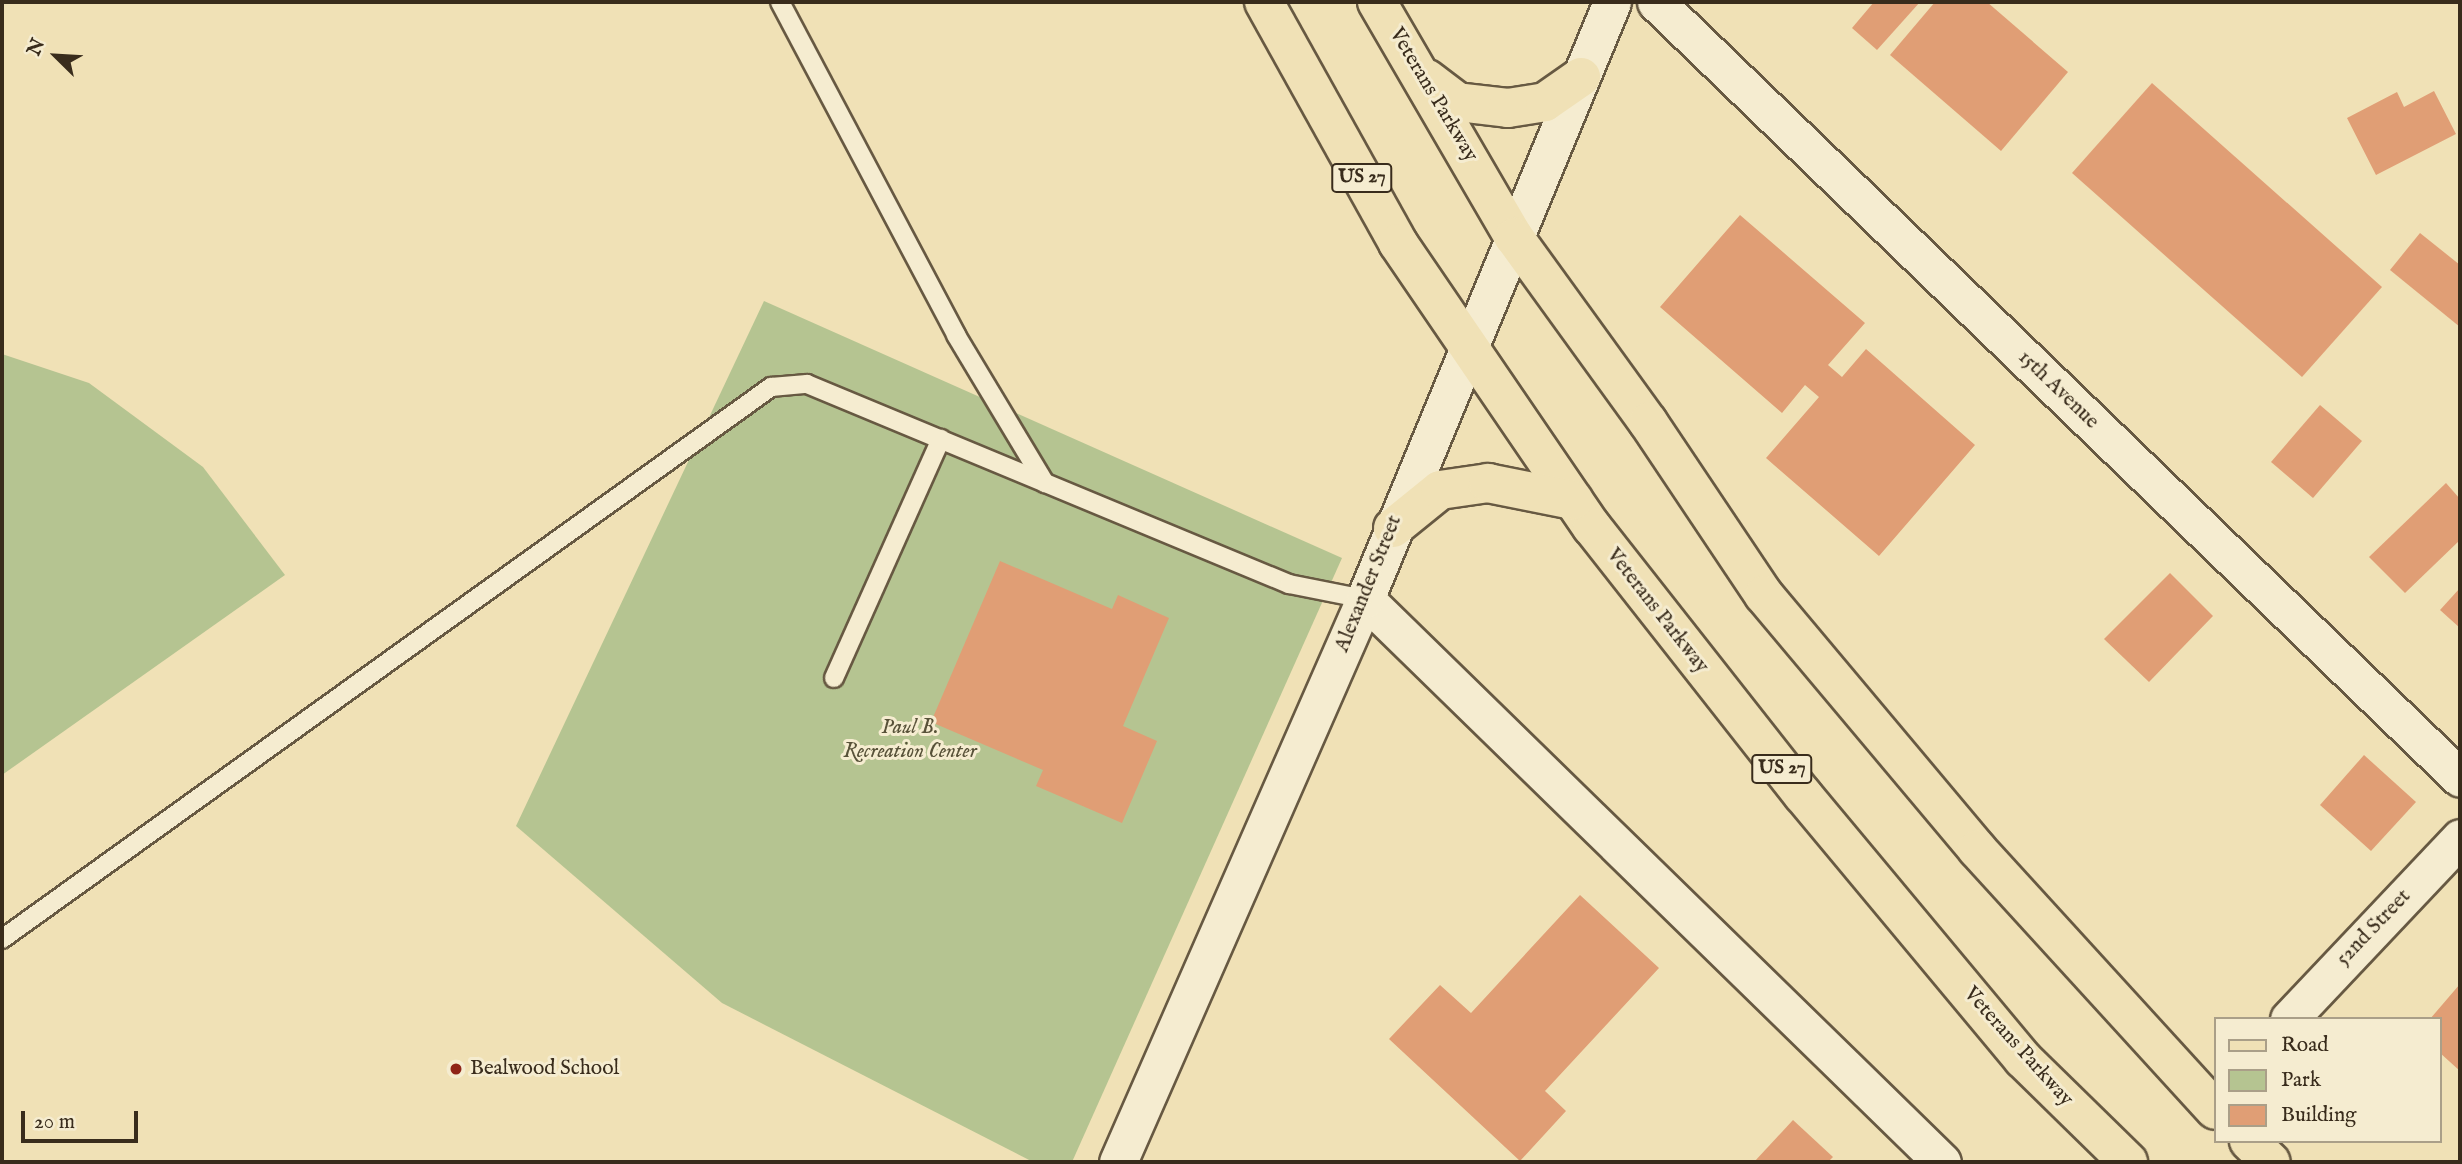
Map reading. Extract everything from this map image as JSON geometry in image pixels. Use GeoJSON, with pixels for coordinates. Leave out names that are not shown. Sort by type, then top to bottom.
{"type":"FeatureCollection","features":[{"type":"Feature","properties":{"kind":"main road","name":"Veterans Parkway"},"geometry":{"type":"LineString","coordinates":[[1264,2],[1398,243],[1573,500],[1803,795],[2023,1059],[2128,1162]]}},
{"type":"Feature","properties":{"kind":"main road","name":"Veterans Parkway"},"geometry":{"type":"LineString","coordinates":[[1377,2],[1423,76],[1514,237],[1802,644],[1986,860],[2213,1103]]}},
{"type":"Feature","properties":{"kind":"main road"},"geometry":{"type":"LineString","coordinates":[[1423,76],[1457,102],[1508,107],[1545,102],[1581,77]]}},
{"type":"Feature","properties":{"kind":"main road"},"geometry":{"type":"LineString","coordinates":[[1392,528],[1440,489],[1488,483],[1573,500]]}},
{"type":"Feature","properties":{"kind":"main road"},"geometry":{"type":"LineString","coordinates":[[2251,1143],[2271,1162]]}},
{"type":"Feature","properties":{"kind":"street","name":"Alexander Street"},"geometry":{"type":"LineString","coordinates":[[1118,1162],[1365,599],[1392,528],[1470,348],[1612,2]]}},
{"type":"Feature","properties":{"kind":"street","name":"15th Avenue"},"geometry":{"type":"LineString","coordinates":[[1656,2],[2460,778]]}},
{"type":"Feature","properties":{"kind":"street"},"geometry":{"type":"LineString","coordinates":[[1365,599],[1942,1162]]}},
{"type":"Feature","properties":{"kind":"street","name":"52nd Street"},"geometry":{"type":"LineString","coordinates":[[2290,1017],[2460,838]]}},
{"type":"Feature","properties":{"kind":"lane"},"geometry":{"type":"LineString","coordinates":[[779,2],[956,335],[1045,483]]}},
{"type":"Feature","properties":{"kind":"lane"},"geometry":{"type":"LineString","coordinates":[[2,939],[771,387],[807,384],[1289,584],[1365,599]]}},
{"type":"Feature","properties":{"kind":"lane"},"geometry":{"type":"LineString","coordinates":[[834,678],[941,439]]}},
{"type":"Feature","properties":{"kind":"green space","name":"Paul B. Recreation Center"},"geometry":{"type":"Polygon","coordinates":[[[764,301],[1342,558],[1072,1162],[1033,1162],[722,1003],[516,826],[764,301]]]}},
{"type":"Feature","properties":{"kind":"green space"},"geometry":{"type":"Polygon","coordinates":[[[2,354],[89,383],[203,467],[285,575],[2,775],[2,354]]]}},
{"type":"Feature","properties":{"kind":"building"},"geometry":{"type":"Polygon","coordinates":[[[1874,2],[1920,2],[1877,50],[1852,28],[1874,2]]]}},
{"type":"Feature","properties":{"kind":"building"},"geometry":{"type":"Polygon","coordinates":[[[1935,2],[1987,2],[2068,72],[2001,151],[1890,55],[1935,2]]]}},
{"type":"Feature","properties":{"kind":"building"},"geometry":{"type":"Polygon","coordinates":[[[2152,83],[2382,287],[2302,377],[2072,173],[2152,83]]]}},
{"type":"Feature","properties":{"kind":"building"},"geometry":{"type":"Polygon","coordinates":[[[2434,91],[2456,134],[2376,175],[2347,118],[2397,92],[2404,107],[2434,91]]]}},
{"type":"Feature","properties":{"kind":"building"},"geometry":{"type":"Polygon","coordinates":[[[1740,215],[1865,323],[1828,365],[1842,377],[1866,349],[1975,445],[1879,556],[1766,458],[1819,397],[1805,385],[1782,413],[1660,307],[1740,215]]]}},
{"type":"Feature","properties":{"kind":"building"},"geometry":{"type":"Polygon","coordinates":[[[2420,233],[2460,265],[2460,327],[2390,270],[2420,233]]]}},
{"type":"Feature","properties":{"kind":"building"},"geometry":{"type":"Polygon","coordinates":[[[2320,405],[2362,441],[2313,498],[2271,462],[2320,405]]]}},
{"type":"Feature","properties":{"kind":"building"},"geometry":{"type":"Polygon","coordinates":[[[2446,483],[2460,499],[2460,540],[2405,593],[2369,557],[2446,483]]]}},
{"type":"Feature","properties":{"kind":"building"},"geometry":{"type":"Polygon","coordinates":[[[1000,561],[1112,609],[1118,595],[1169,618],[1123,726],[1157,741],[1122,823],[1036,786],[1043,770],[931,722],[1000,561]]]}},
{"type":"Feature","properties":{"kind":"building"},"geometry":{"type":"Polygon","coordinates":[[[2170,573],[2213,616],[2149,682],[2104,639],[2170,573]]]}},
{"type":"Feature","properties":{"kind":"building"},"geometry":{"type":"Polygon","coordinates":[[[2460,588],[2460,628],[2440,610],[2460,588]]]}},
{"type":"Feature","properties":{"kind":"building"},"geometry":{"type":"Polygon","coordinates":[[[2364,755],[2416,802],[2371,851],[2320,805],[2364,755]]]}},
{"type":"Feature","properties":{"kind":"building"},"geometry":{"type":"Polygon","coordinates":[[[1580,895],[1659,968],[1545,1091],[1566,1111],[1520,1161],[1389,1039],[1440,985],[1471,1013],[1580,895]]]}},
{"type":"Feature","properties":{"kind":"building"},"geometry":{"type":"Polygon","coordinates":[[[2460,984],[2460,1071],[2441,1054],[2441,1017],[2432,1017],[2460,984]]]}},
{"type":"Feature","properties":{"kind":"building"},"geometry":{"type":"Polygon","coordinates":[[[1793,1120],[1833,1157],[1828,1162],[1754,1162],[1793,1120]]]}},
{"type":"Feature","properties":{"kind":"place","name":"Bealwood School"},"geometry":{"type":"Point","coordinates":[456,1069]}}]}
